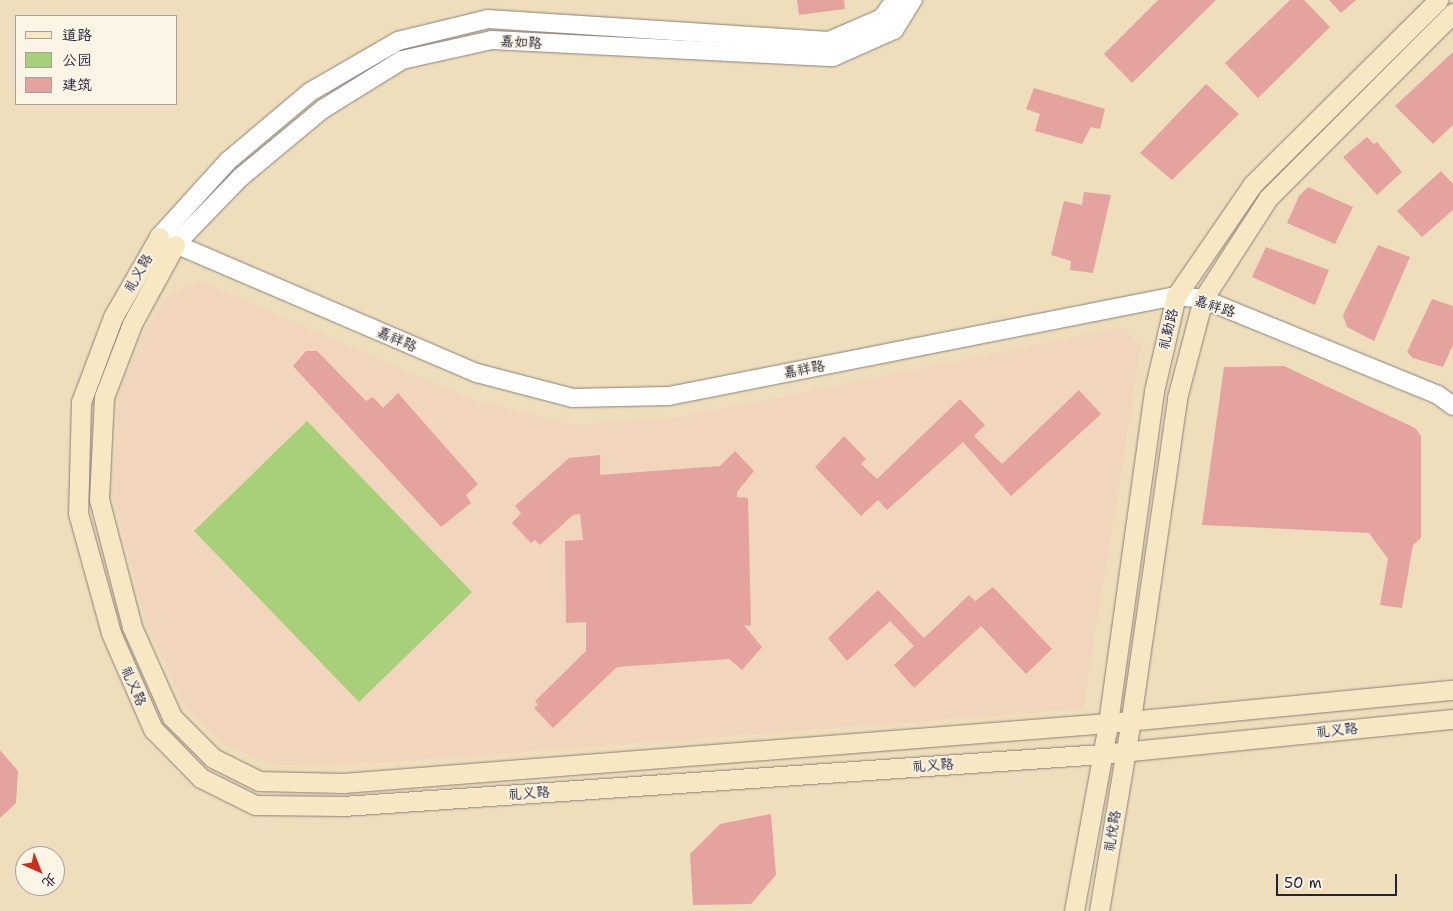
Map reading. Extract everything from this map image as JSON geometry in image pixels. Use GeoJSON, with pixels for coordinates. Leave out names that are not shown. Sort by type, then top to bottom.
{"type":"FeatureCollection","features":[{"type":"Feature","properties":{"kind":"main road","name":"礼勤路"},"geometry":{"type":"LineString","coordinates":[[1101,754],[1108,723],[1154,392],[1176,296],[1253,184],[1438,0]]}},
{"type":"Feature","properties":{"kind":"main road","name":"礼勤路"},"geometry":{"type":"LineString","coordinates":[[1125,750],[1177,398],[1203,299],[1268,198],[1453,13]]}},
{"type":"Feature","properties":{"kind":"main road","name":"礼义路"},"geometry":{"type":"LineString","coordinates":[[167,241],[104,397],[99,499],[132,627],[172,717],[213,758],[259,782],[343,782],[1108,723],[1131,719],[1453,690]]}},
{"type":"Feature","properties":{"kind":"main road","name":"礼义路"},"geometry":{"type":"LineString","coordinates":[[167,241],[114,317],[81,402],[78,513],[111,633],[153,729],[201,778],[255,804],[342,806],[1101,754],[1125,750],[1453,719]]}},
{"type":"Feature","properties":{"kind":"main road","name":"礼悦路"},"geometry":{"type":"LineString","coordinates":[[1099,911],[1125,750]]}},
{"type":"Feature","properties":{"kind":"main road","name":"礼悦路"},"geometry":{"type":"LineString","coordinates":[[1074,911],[1101,754]]}},
{"type":"Feature","properties":{"kind":"street","name":"嘉如路"},"geometry":{"type":"LineString","coordinates":[[167,241],[227,162],[303,98],[398,41],[488,18],[829,41],[882,18],[895,0]]}},
{"type":"Feature","properties":{"kind":"street","name":"嘉如路"},"geometry":{"type":"LineString","coordinates":[[167,241],[240,177],[315,116],[402,60],[492,40],[833,58],[894,30],[913,0]]}},
{"type":"Feature","properties":{"kind":"street","name":"嘉祥路"},"geometry":{"type":"LineString","coordinates":[[167,241],[477,373],[574,398],[669,396],[1176,296],[1203,299],[1438,395],[1453,406]]}},
{"type":"Feature","properties":{"kind":"shaded area"},"geometry":{"type":"Polygon","coordinates":[[[201,281],[471,399],[573,425],[686,416],[1123,327],[1141,346],[1083,709],[377,763],[274,765],[221,743],[184,705],[145,620],[112,493],[118,397],[145,330],[171,293],[201,281]]]}},
{"type":"Feature","properties":{"kind":"green space"},"geometry":{"type":"Polygon","coordinates":[[[307,421],[472,592],[359,702],[194,531],[307,421]]]}},
{"type":"Feature","properties":{"kind":"building"},"geometry":{"type":"Polygon","coordinates":[[[797,0],[844,0],[845,9],[799,15],[797,0]]]}},
{"type":"Feature","properties":{"kind":"building"},"geometry":{"type":"Polygon","coordinates":[[[1158,0],[1216,0],[1132,83],[1104,54],[1158,0]]]}},
{"type":"Feature","properties":{"kind":"building"},"geometry":{"type":"Polygon","coordinates":[[[1290,0],[1304,0],[1330,27],[1258,98],[1225,63],[1290,0]]]}},
{"type":"Feature","properties":{"kind":"building"},"geometry":{"type":"Polygon","coordinates":[[[1329,0],[1356,0],[1341,13],[1329,0]]]}},
{"type":"Feature","properties":{"kind":"building"},"geometry":{"type":"Polygon","coordinates":[[[1453,52],[1453,125],[1433,144],[1395,106],[1453,52]]]}},
{"type":"Feature","properties":{"kind":"building"},"geometry":{"type":"Polygon","coordinates":[[[1206,84],[1239,114],[1172,180],[1140,153],[1206,84]]]}},
{"type":"Feature","properties":{"kind":"building"},"geometry":{"type":"Polygon","coordinates":[[[1034,88],[1105,109],[1100,129],[1091,127],[1082,144],[1035,131],[1040,114],[1026,109],[1034,88]]]}},
{"type":"Feature","properties":{"kind":"building"},"geometry":{"type":"Polygon","coordinates":[[[1367,137],[1374,144],[1377,142],[1402,172],[1377,195],[1343,157],[1367,137]]]}},
{"type":"Feature","properties":{"kind":"building"},"geometry":{"type":"Polygon","coordinates":[[[1441,171],[1453,184],[1453,210],[1422,237],[1397,211],[1441,171]]]}},
{"type":"Feature","properties":{"kind":"building"},"geometry":{"type":"Polygon","coordinates":[[[1308,187],[1353,207],[1335,244],[1287,223],[1299,196],[1308,187]]]}},
{"type":"Feature","properties":{"kind":"building"},"geometry":{"type":"Polygon","coordinates":[[[1084,192],[1111,195],[1093,273],[1070,270],[1071,261],[1051,255],[1064,201],[1082,205],[1084,192]]]}},
{"type":"Feature","properties":{"kind":"building"},"geometry":{"type":"Polygon","coordinates":[[[1378,245],[1410,257],[1374,341],[1347,327],[1343,315],[1378,245]]]}},
{"type":"Feature","properties":{"kind":"building"},"geometry":{"type":"Polygon","coordinates":[[[1266,247],[1329,270],[1315,305],[1252,277],[1266,247]]]}},
{"type":"Feature","properties":{"kind":"building"},"geometry":{"type":"Polygon","coordinates":[[[1432,299],[1453,306],[1453,345],[1443,367],[1413,358],[1407,352],[1432,299]]]}},
{"type":"Feature","properties":{"kind":"building"},"geometry":{"type":"Polygon","coordinates":[[[306,351],[317,351],[366,401],[373,397],[383,408],[398,393],[478,484],[466,495],[471,503],[441,527],[293,366],[306,351]]]}},
{"type":"Feature","properties":{"kind":"building"},"geometry":{"type":"Polygon","coordinates":[[[1284,366],[1415,428],[1421,436],[1421,538],[1413,545],[1402,608],[1380,605],[1388,559],[1369,533],[1202,525],[1224,367],[1284,366]]]}},
{"type":"Feature","properties":{"kind":"building"},"geometry":{"type":"Polygon","coordinates":[[[1079,390],[1101,414],[1011,496],[963,442],[887,510],[878,500],[861,516],[815,467],[844,436],[866,459],[861,464],[877,479],[960,399],[985,425],[974,436],[1002,464],[1079,390]]]}},
{"type":"Feature","properties":{"kind":"building"},"geometry":{"type":"Polygon","coordinates":[[[735,451],[754,471],[737,492],[737,497],[748,498],[751,626],[744,625],[762,647],[742,670],[729,659],[617,667],[553,728],[534,708],[538,705],[535,701],[586,651],[586,622],[566,623],[565,541],[583,540],[580,514],[573,515],[540,545],[535,540],[531,543],[512,523],[521,513],[515,506],[569,458],[600,455],[600,475],[720,466],[735,451]]]}},
{"type":"Feature","properties":{"kind":"building"},"geometry":{"type":"Polygon","coordinates":[[[993,587],[1052,649],[1026,674],[981,626],[914,688],[894,665],[914,646],[890,621],[847,661],[828,638],[878,590],[924,638],[969,595],[975,601],[993,587]]]}},
{"type":"Feature","properties":{"kind":"building"},"geometry":{"type":"Polygon","coordinates":[[[0,750],[18,771],[16,803],[0,818],[0,750]]]}},
{"type":"Feature","properties":{"kind":"building"},"geometry":{"type":"Polygon","coordinates":[[[771,814],[776,875],[751,904],[693,905],[690,854],[720,824],[771,814]]]}}]}
